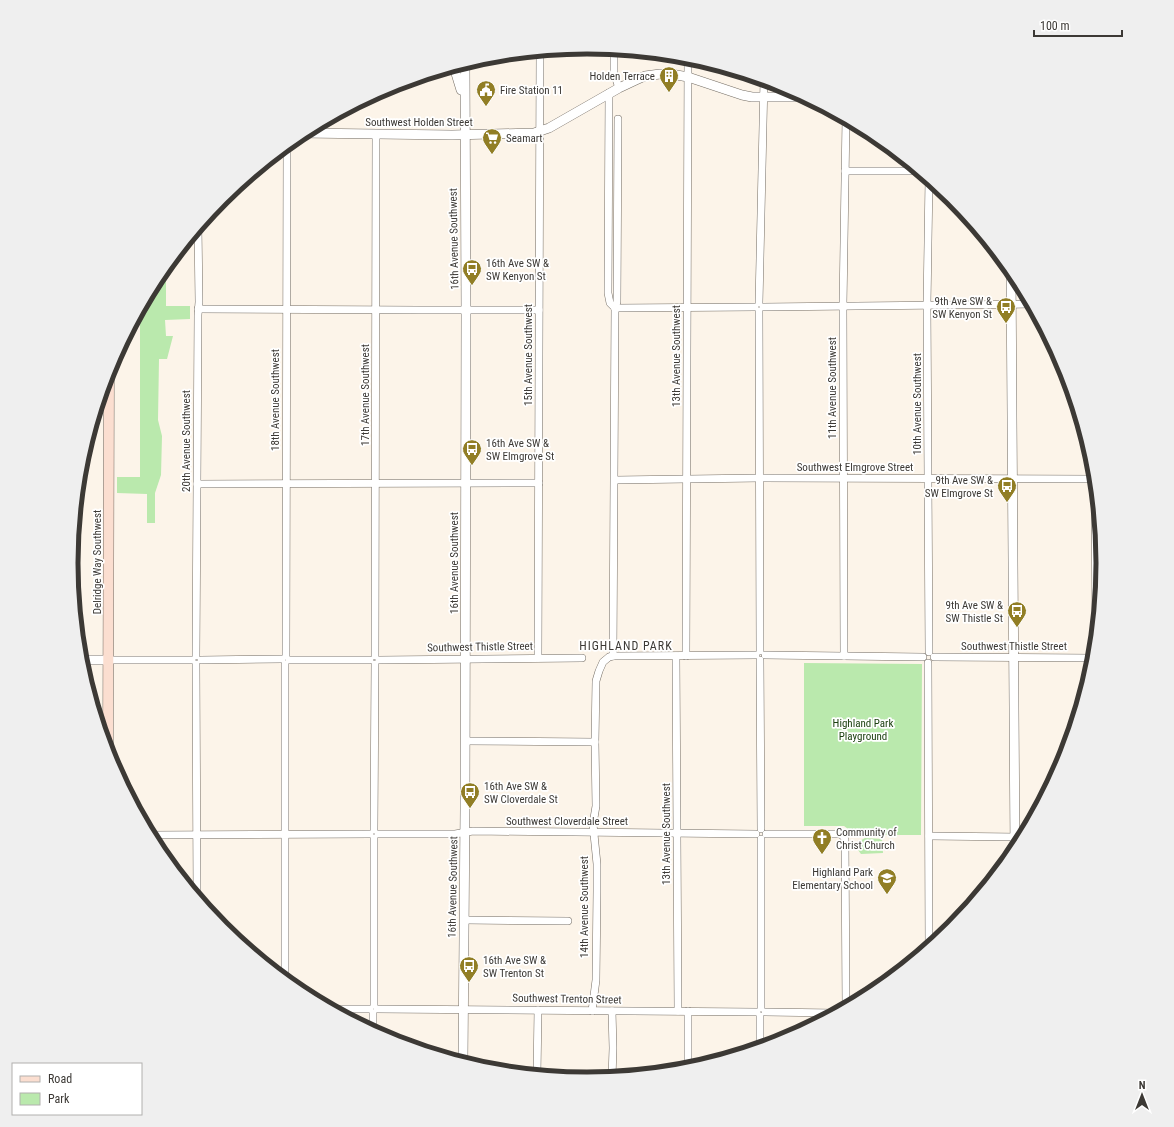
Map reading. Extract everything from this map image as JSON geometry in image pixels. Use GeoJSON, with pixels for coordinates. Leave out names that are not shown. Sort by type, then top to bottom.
{"type":"FeatureCollection","features":[{"type":"Feature","properties":{"kind":"main road","name":"Delridge Way Southwest"},"geometry":{"type":"LineString","coordinates":[[108,735],[109,389]]}},
{"type":"Feature","properties":{"kind":"street"},"geometry":{"type":"LineString","coordinates":[[614,55],[614,73],[619,88]]}},
{"type":"Feature","properties":{"kind":"street","name":"15th Avenue Southwest"},"geometry":{"type":"LineString","coordinates":[[538,658],[540,56]]}},
{"type":"Feature","properties":{"kind":"street","name":"13th Avenue Southwest"},"geometry":{"type":"LineString","coordinates":[[686,656],[688,64]]}},
{"type":"Feature","properties":{"kind":"street","name":"16th Avenue Southwest"},"geometry":{"type":"LineString","coordinates":[[463,1058],[466,659],[465,69]]}},
{"type":"Feature","properties":{"kind":"street"},"geometry":{"type":"LineString","coordinates":[[455,71],[465,102]]}},
{"type":"Feature","properties":{"kind":"street","name":"Southwest Holden Street"},"geometry":{"type":"LineString","coordinates":[[315,133],[465,135],[532,134],[549,128],[619,88],[636,80],[652,75],[671,74],[688,77],[742,95],[763,98],[791,97]]}},
{"type":"Feature","properties":{"kind":"street"},"geometry":{"type":"LineString","coordinates":[[760,1042],[759,307],[764,86]]}},
{"type":"Feature","properties":{"kind":"street"},"geometry":{"type":"LineString","coordinates":[[609,94],[608,293],[610,303],[615,308],[1025,304]]}},
{"type":"Feature","properties":{"kind":"street"},"geometry":{"type":"LineString","coordinates":[[613,656],[615,308],[617,302],[618,119]]}},
{"type":"Feature","properties":{"kind":"street","name":"11th Avenue Southwest"},"geometry":{"type":"LineString","coordinates":[[844,656],[843,305],[846,125]]}},
{"type":"Feature","properties":{"kind":"street","name":"17th Avenue Southwest"},"geometry":{"type":"LineString","coordinates":[[373,1025],[376,134]]}},
{"type":"Feature","properties":{"kind":"street","name":"18th Avenue Southwest"},"geometry":{"type":"LineString","coordinates":[[285,974],[287,152]]}},
{"type":"Feature","properties":{"kind":"street"},"geometry":{"type":"LineString","coordinates":[[845,171],[912,171]]}},
{"type":"Feature","properties":{"kind":"street","name":"10th Avenue Southwest"},"geometry":{"type":"LineString","coordinates":[[928,655],[927,304],[929,186]]}},
{"type":"Feature","properties":{"kind":"street","name":"20th Avenue Southwest"},"geometry":{"type":"LineString","coordinates":[[196,890],[198,235]]}},
{"type":"Feature","properties":{"kind":"street"},"geometry":{"type":"LineString","coordinates":[[1011,280],[1013,658],[1019,834]]}},
{"type":"Feature","properties":{"kind":"street"},"geometry":{"type":"LineString","coordinates":[[198,309],[539,310]]}},
{"type":"Feature","properties":{"kind":"street","name":"Southwest Elmgrove Street"},"geometry":{"type":"LineString","coordinates":[[615,480],[760,478],[1089,479]]}},
{"type":"Feature","properties":{"kind":"street"},"geometry":{"type":"LineString","coordinates":[[197,484],[539,483]]}},
{"type":"Feature","properties":{"kind":"street"},"geometry":{"type":"LineString","coordinates":[[1095,543],[1096,577]]}},
{"type":"Feature","properties":{"kind":"street"},"geometry":{"type":"LineString","coordinates":[[928,655],[924,661],[928,663],[930,940]]}},
{"type":"Feature","properties":{"kind":"street","name":"Southwest Thistle Street"},"geometry":{"type":"LineString","coordinates":[[613,656],[928,655],[1013,658],[1088,658]]}},
{"type":"Feature","properties":{"kind":"street","name":"14th Avenue Southwest"},"geometry":{"type":"LineString","coordinates":[[592,1011],[596,980],[598,891],[597,864],[593,832],[596,806],[596,681],[603,662],[609,657],[613,656]]}},
{"type":"Feature","properties":{"kind":"street","name":"13th Avenue Southwest"},"geometry":{"type":"LineString","coordinates":[[676,656],[678,1011]]}},
{"type":"Feature","properties":{"kind":"street","name":"Southwest Thistle Street"},"geometry":{"type":"LineString","coordinates":[[87,660],[582,658]]}},
{"type":"Feature","properties":{"kind":"street"},"geometry":{"type":"LineString","coordinates":[[465,741],[595,742]]}},
{"type":"Feature","properties":{"kind":"street","name":"Southwest Cloverdale Street"},"geometry":{"type":"LineString","coordinates":[[156,835],[455,834],[473,831],[839,834],[844,837],[845,842],[846,1002]]}},
{"type":"Feature","properties":{"kind":"street"},"geometry":{"type":"LineString","coordinates":[[929,836],[1017,837]]}},
{"type":"Feature","properties":{"kind":"street"},"geometry":{"type":"LineString","coordinates":[[464,920],[568,922]]}},
{"type":"Feature","properties":{"kind":"street","name":"Southwest Trenton Street"},"geometry":{"type":"LineString","coordinates":[[340,1009],[826,1013]]}},
{"type":"Feature","properties":{"kind":"street"},"geometry":{"type":"LineString","coordinates":[[537,1071],[538,1010]]}},
{"type":"Feature","properties":{"kind":"street"},"geometry":{"type":"LineString","coordinates":[[612,1011],[612,1072]]}},
{"type":"Feature","properties":{"kind":"street"},"geometry":{"type":"LineString","coordinates":[[688,1011],[688,1063]]}},
{"type":"Feature","properties":{"kind":"green space"},"geometry":{"type":"Polygon","coordinates":[[[166,276],[166,306],[190,306],[190,319],[165,320],[166,336],[173,336],[167,359],[159,359],[158,420],[162,436],[161,475],[155,493],[155,523],[147,523],[147,494],[117,493],[117,477],[140,477],[140,320],[166,276]]]}},
{"type":"Feature","properties":{"kind":"green space","name":"Highland Park Playground"},"geometry":{"type":"Polygon","coordinates":[[[804,663],[922,664],[921,835],[853,835],[851,831],[844,826],[804,826],[804,663]]]}},
{"type":"Feature","properties":{"kind":"green space"},"geometry":{"type":"Polygon","coordinates":[[[865,838],[882,839],[883,853],[861,854],[858,849],[858,845],[860,841],[865,838]]]}},
{"type":"Feature","properties":{"kind":"place","name":"Holden Terrace"},"geometry":{"type":"Point","coordinates":[669,93]}},
{"type":"Feature","properties":{"kind":"place","name":"Fire Station 11"},"geometry":{"type":"Point","coordinates":[486,107]}},
{"type":"Feature","properties":{"kind":"place","name":"Seamart"},"geometry":{"type":"Point","coordinates":[492,155]}},
{"type":"Feature","properties":{"kind":"place","name":"16th Ave SW & SW Kenyon St"},"geometry":{"type":"Point","coordinates":[472,286]}},
{"type":"Feature","properties":{"kind":"place","name":"9th Ave SW & SW Kenyon St"},"geometry":{"type":"Point","coordinates":[1006,324]}},
{"type":"Feature","properties":{"kind":"place","name":"16th Ave SW & SW Elmgrove St"},"geometry":{"type":"Point","coordinates":[472,466]}},
{"type":"Feature","properties":{"kind":"place","name":"9th Ave SW & SW Elmgrove St"},"geometry":{"type":"Point","coordinates":[1007,503]}},
{"type":"Feature","properties":{"kind":"place","name":"9th Ave SW & SW Thistle St"},"geometry":{"type":"Point","coordinates":[1017,628]}},
{"type":"Feature","properties":{"kind":"place","name":"16th Ave SW & SW Cloverdale St"},"geometry":{"type":"Point","coordinates":[470,809]}},
{"type":"Feature","properties":{"kind":"place","name":"Community of Christ Church"},"geometry":{"type":"Point","coordinates":[822,855]}},
{"type":"Feature","properties":{"kind":"place","name":"Highland Park Elementary School"},"geometry":{"type":"Point","coordinates":[887,895]}},
{"type":"Feature","properties":{"kind":"place","name":"16th Ave SW & SW Trenton St"},"geometry":{"type":"Point","coordinates":[469,983]}},
{"type":"Feature","properties":{"kind":"district","name":"HIGHLAND PARK"},"geometry":{"type":"Point","coordinates":[626,646]}}]}
